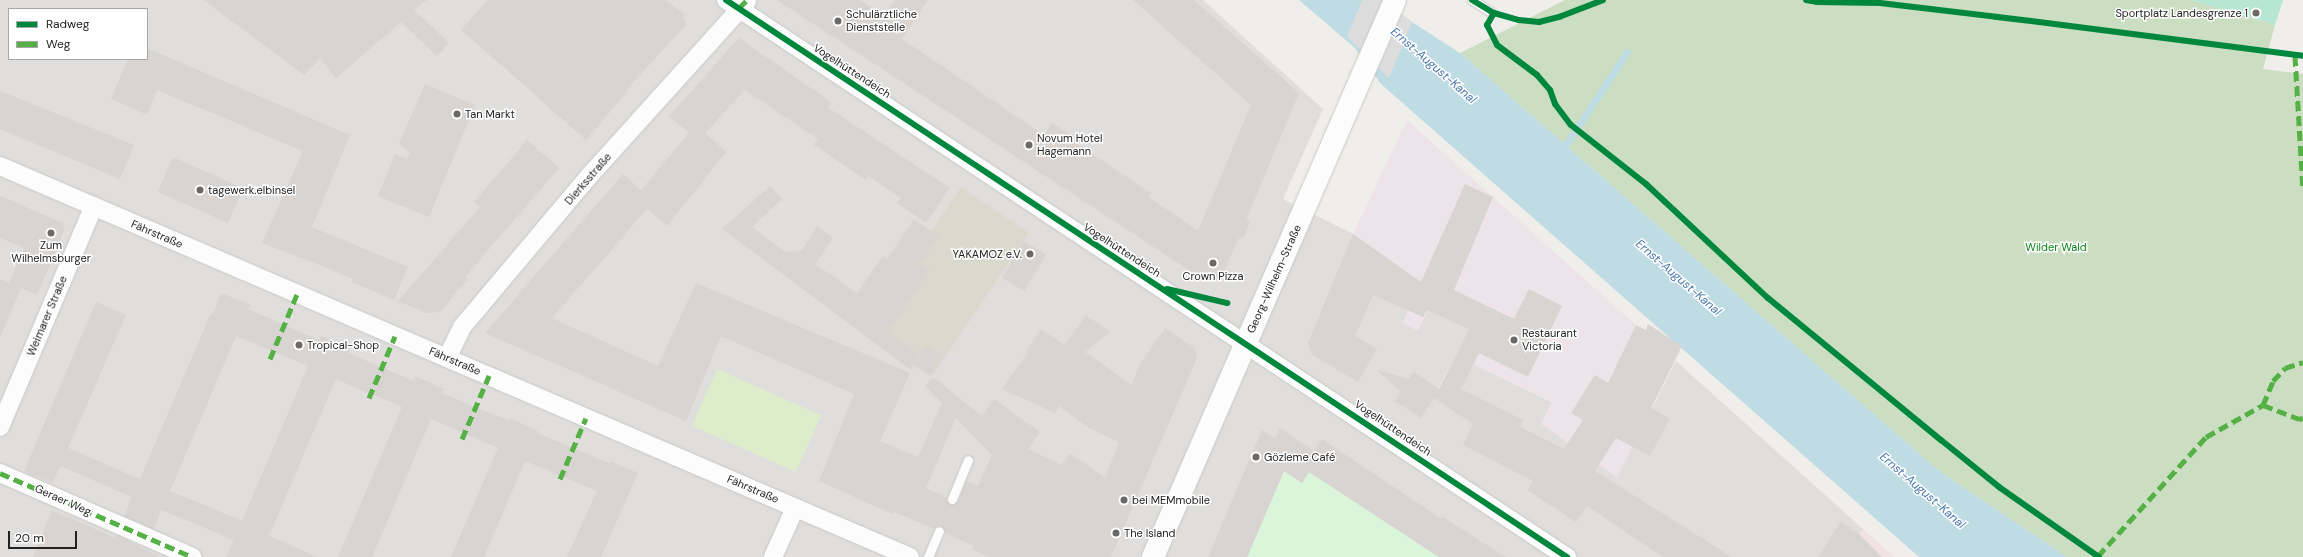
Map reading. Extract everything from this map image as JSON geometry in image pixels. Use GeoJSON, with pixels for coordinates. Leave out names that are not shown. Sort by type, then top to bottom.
{"type":"FeatureCollection","features":[{"type":"Feature","properties":{"kind":"street","name":"Vogelhüttendeich"},"geometry":{"type":"LineString","coordinates":[[737,3],[1246,345],[1345,408],[1543,550],[1567,557]]}},
{"type":"Feature","properties":{"kind":"street","name":"Dierksstraße"},"geometry":{"type":"LineString","coordinates":[[447,358],[462,327],[737,3]]}},
{"type":"Feature","properties":{"kind":"street","name":"Georg-Wilhelm-Straße"},"geometry":{"type":"LineString","coordinates":[[1153,557],[1371,59],[1393,3]]}},
{"type":"Feature","properties":{"kind":"street","name":"Fährstraße"},"geometry":{"type":"LineString","coordinates":[[0,166],[910,557]]}},
{"type":"Feature","properties":{"kind":"street","name":"Weimarer Straße"},"geometry":{"type":"LineString","coordinates":[[0,427],[94,206]]}},
{"type":"Feature","properties":{"kind":"street","name":"Geraer Weg"},"geometry":{"type":"LineString","coordinates":[[0,473],[192,557]]}},
{"type":"Feature","properties":{"kind":"street"},"geometry":{"type":"LineString","coordinates":[[773,557],[795,508]]}},
{"type":"Feature","properties":{"kind":"lane"},"geometry":{"type":"LineString","coordinates":[[1472,0],[1492,12]]}},
{"type":"Feature","properties":{"kind":"lane"},"geometry":{"type":"LineString","coordinates":[[952,499],[968,460]]}},
{"type":"Feature","properties":{"kind":"lane"},"geometry":{"type":"LineString","coordinates":[[928,557],[939,531]]}},
{"type":"Feature","properties":{"kind":"shaded area"},"geometry":{"type":"Polygon","coordinates":[[[0,0],[1203,0],[1323,109],[1283,199],[1353,234],[1421,282],[1403,323],[1428,310],[1471,326],[1434,397],[1473,364],[1552,402],[1617,477],[1676,361],[1863,529],[1844,557],[0,557],[0,0]]]}},
{"type":"Feature","properties":{"kind":"shaded area"},"geometry":{"type":"Polygon","coordinates":[[[1034,0],[1067,0],[1057,16],[1034,0]]]}},
{"type":"Feature","properties":{"kind":"shaded area"},"geometry":{"type":"Polygon","coordinates":[[[1070,30],[1159,90],[1123,148],[1067,110],[1088,80],[1051,56],[1070,30]]]}},
{"type":"Feature","properties":{"kind":"shaded area"},"geometry":{"type":"Polygon","coordinates":[[[473,41],[550,106],[477,190],[451,167],[481,96],[423,69],[449,43],[462,53],[473,41]]]}},
{"type":"Feature","properties":{"kind":"shaded area"},"geometry":{"type":"Polygon","coordinates":[[[1407,120],[1676,361],[1617,477],[1541,424],[1552,401],[1473,364],[1434,398],[1471,327],[1428,310],[1418,331],[1403,323],[1421,282],[1353,234],[1407,120]]]}},
{"type":"Feature","properties":{"kind":"shaded area"},"geometry":{"type":"Polygon","coordinates":[[[961,187],[1029,233],[932,376],[864,330],[961,187]]]}},
{"type":"Feature","properties":{"kind":"shaded area"},"geometry":{"type":"Polygon","coordinates":[[[122,257],[161,273],[143,317],[104,302],[122,257]]]}},
{"type":"Feature","properties":{"kind":"shaded area"},"geometry":{"type":"Polygon","coordinates":[[[687,500],[739,520],[725,557],[696,557],[669,546],[687,500]]]}},
{"type":"Feature","properties":{"kind":"shaded area"},"geometry":{"type":"Polygon","coordinates":[[[1863,529],[1895,557],[1844,557],[1863,529]]]}},
{"type":"Feature","properties":{"kind":"green space","name":"Wilder Wald"},"geometry":{"type":"Polygon","coordinates":[[[1565,0],[2191,0],[2275,25],[2263,69],[2303,74],[2303,557],[2067,557],[1939,471],[1460,53],[1565,0]]]}},
{"type":"Feature","properties":{"kind":"green space","name":"Sportplatz Landesgrenze 1"},"geometry":{"type":"Polygon","coordinates":[[[2191,0],[2283,0],[2275,25],[2191,0]]]}},
{"type":"Feature","properties":{"kind":"green space"},"geometry":{"type":"Polygon","coordinates":[[[717,369],[821,415],[796,472],[692,426],[717,369]]]}},
{"type":"Feature","properties":{"kind":"green space"},"geometry":{"type":"Polygon","coordinates":[[[1284,471],[1302,483],[1309,472],[1439,557],[1247,557],[1284,471]]]}},
{"type":"Feature","properties":{"kind":"water","name":"Ernst-August-Kanal"},"geometry":{"type":"Polygon","coordinates":[[[1299,0],[1385,0],[1409,20],[1460,53],[1939,471],[2067,557],[1919,557],[1381,84],[1355,48],[1299,0]]]}},
{"type":"Feature","properties":{"kind":"pier"},"geometry":{"type":"Polygon","coordinates":[[[1362,0],[1385,0],[1412,22],[1389,78],[1347,37],[1362,0]]]}},
{"type":"Feature","properties":{"kind":"building"},"geometry":{"type":"Polygon","coordinates":[[[203,0],[427,0],[414,10],[449,43],[437,56],[401,22],[336,78],[320,59],[304,75],[203,0]]]}},
{"type":"Feature","properties":{"kind":"building"},"geometry":{"type":"Polygon","coordinates":[[[488,0],[666,0],[683,13],[686,25],[627,89],[629,90],[586,140],[461,30],[488,0]]]}},
{"type":"Feature","properties":{"kind":"building"},"geometry":{"type":"Polygon","coordinates":[[[777,0],[860,0],[884,16],[895,0],[928,0],[902,39],[1044,135],[1052,123],[1072,136],[1070,139],[1151,193],[1149,197],[1198,231],[1251,105],[1133,0],[1194,0],[1299,93],[1246,220],[1250,222],[1243,239],[1239,238],[1220,279],[1207,282],[777,0]]]}},
{"type":"Feature","properties":{"kind":"building"},"geometry":{"type":"Polygon","coordinates":[[[739,38],[831,102],[827,107],[950,188],[926,223],[897,203],[901,198],[868,176],[866,180],[814,145],[818,139],[745,90],[705,133],[726,152],[667,226],[647,209],[552,318],[658,366],[696,283],[910,373],[880,441],[918,457],[942,403],[925,386],[933,377],[982,416],[994,399],[1040,432],[1028,449],[1062,465],[1070,453],[1105,478],[1119,442],[1089,428],[1059,406],[1055,413],[1002,389],[1028,352],[1026,351],[1041,329],[1064,345],[1086,315],[1110,332],[1085,352],[1132,385],[1140,364],[1165,328],[1195,348],[1197,358],[1111,557],[990,557],[972,549],[974,546],[945,533],[942,526],[938,525],[934,529],[895,512],[892,514],[819,481],[854,394],[721,336],[686,421],[485,333],[623,174],[641,190],[689,133],[669,116],[739,38]],[[956,418],[926,488],[946,497],[947,502],[952,505],[958,502],[967,481],[978,486],[992,455],[956,418]]]}},
{"type":"Feature","properties":{"kind":"building"},"geometry":{"type":"Polygon","coordinates":[[[148,48],[350,135],[312,227],[408,267],[394,300],[352,282],[353,279],[330,269],[262,243],[303,151],[157,90],[147,115],[111,99],[128,60],[148,60],[148,48]]]}},
{"type":"Feature","properties":{"kind":"building"},"geometry":{"type":"Polygon","coordinates":[[[425,84],[475,105],[429,217],[378,196],[395,154],[407,159],[410,152],[399,144],[425,84]]]}},
{"type":"Feature","properties":{"kind":"building"},"geometry":{"type":"Polygon","coordinates":[[[0,91],[134,145],[120,179],[0,129],[0,91]]]}},
{"type":"Feature","properties":{"kind":"building"},"geometry":{"type":"Polygon","coordinates":[[[527,140],[559,168],[465,277],[468,280],[452,296],[453,297],[440,312],[426,313],[398,301],[480,207],[474,202],[527,140]]]}},
{"type":"Feature","properties":{"kind":"building","name":"tagewerk.elbinsel"},"geometry":{"type":"Polygon","coordinates":[[[173,157],[243,188],[228,223],[158,192],[173,157]]]}},
{"type":"Feature","properties":{"kind":"building"},"geometry":{"type":"Polygon","coordinates":[[[1465,184],[1493,197],[1454,290],[1514,319],[1529,289],[1562,306],[1528,377],[1479,353],[1461,389],[1523,420],[1520,427],[1564,449],[1583,420],[1571,413],[1595,375],[1608,383],[1636,325],[1646,330],[1648,324],[1682,346],[1651,408],[1670,419],[1650,456],[1616,438],[1595,471],[1732,557],[1663,557],[1587,506],[1576,522],[1527,490],[1533,481],[1463,445],[1473,424],[1434,398],[1421,418],[1395,401],[1401,392],[1377,370],[1409,379],[1414,372],[1439,389],[1469,329],[1427,310],[1423,317],[1373,295],[1355,336],[1377,349],[1358,382],[1312,355],[1308,343],[1353,234],[1421,282],[1465,184]]]}},
{"type":"Feature","properties":{"kind":"building"},"geometry":{"type":"Polygon","coordinates":[[[770,186],[782,199],[752,227],[785,252],[802,250],[817,226],[833,238],[815,264],[857,293],[883,256],[887,259],[914,219],[939,237],[920,264],[930,270],[887,332],[918,353],[911,370],[722,229],[770,186]]]}},
{"type":"Feature","properties":{"kind":"building"},"geometry":{"type":"Polygon","coordinates":[[[0,196],[63,223],[64,231],[37,295],[21,288],[0,338],[0,279],[9,283],[24,248],[0,238],[0,196]]]}},
{"type":"Feature","properties":{"kind":"building"},"geometry":{"type":"Polygon","coordinates":[[[1024,241],[1046,254],[1024,291],[1002,278],[1024,241]]]}},
{"type":"Feature","properties":{"kind":"building"},"geometry":{"type":"Polygon","coordinates":[[[221,293],[250,305],[248,309],[319,340],[321,336],[350,348],[348,353],[414,381],[415,376],[444,389],[442,393],[492,414],[509,420],[510,418],[538,431],[537,433],[609,463],[610,461],[638,473],[601,557],[567,557],[597,491],[525,461],[484,557],[451,557],[498,448],[431,419],[372,557],[338,557],[402,407],[336,379],[269,536],[318,557],[226,557],[234,540],[161,510],[154,529],[124,516],[132,497],[60,466],[53,483],[24,471],[96,302],[126,315],[68,448],[140,479],[211,313],[213,314],[221,293]],[[236,336],[170,491],[242,521],[308,366],[236,336]]]}},
{"type":"Feature","properties":{"kind":"building"},"geometry":{"type":"Polygon","coordinates":[[[926,346],[942,356],[930,376],[914,366],[926,346]]]}},
{"type":"Feature","properties":{"kind":"building"},"geometry":{"type":"Polygon","coordinates":[[[1280,428],[1314,451],[1322,439],[1442,519],[1443,517],[1506,557],[1439,557],[1309,472],[1302,483],[1284,471],[1247,557],[1208,557],[1262,430],[1275,438],[1280,428]]]}},
{"type":"Feature","properties":{"kind":"building"},"geometry":{"type":"Polygon","coordinates":[[[52,510],[115,538],[116,535],[160,557],[33,557],[52,510]]]}},
{"type":"Feature","properties":{"kind":"building"},"geometry":{"type":"Polygon","coordinates":[[[1841,521],[1860,535],[1882,557],[1818,557],[1841,521]]]}},
{"type":"Feature","properties":{"kind":"waterway"},"geometry":{"type":"LineString","coordinates":[[1561,152],[1627,52]]}},
{"type":"Feature","properties":{"kind":"marked path"},"geometry":{"type":"LineString","coordinates":[[739,8],[747,0]]}},
{"type":"Feature","properties":{"kind":"marked path"},"geometry":{"type":"LineString","coordinates":[[2295,56],[2303,189]]}},
{"type":"Feature","properties":{"kind":"marked path"},"geometry":{"type":"LineString","coordinates":[[270,359],[297,294]]}},
{"type":"Feature","properties":{"kind":"marked path"},"geometry":{"type":"LineString","coordinates":[[369,398],[395,336]]}},
{"type":"Feature","properties":{"kind":"marked path"},"geometry":{"type":"LineString","coordinates":[[2098,556],[2206,437],[2263,405],[2273,381],[2285,368],[2303,362]]}},
{"type":"Feature","properties":{"kind":"marked path"},"geometry":{"type":"LineString","coordinates":[[462,439],[489,376]]}},
{"type":"Feature","properties":{"kind":"marked path"},"geometry":{"type":"LineString","coordinates":[[2263,405],[2299,419],[2303,418]]}},
{"type":"Feature","properties":{"kind":"marked path"},"geometry":{"type":"LineString","coordinates":[[560,479],[586,418]]}},
{"type":"Feature","properties":{"kind":"marked path"},"geometry":{"type":"LineString","coordinates":[[0,473],[192,557]]}},
{"type":"Feature","properties":{"kind":"cycle path"},"geometry":{"type":"LineString","coordinates":[[726,0],[1567,557]]}},
{"type":"Feature","properties":{"kind":"cycle path"},"geometry":{"type":"LineString","coordinates":[[1472,0],[1494,13],[1519,20],[1539,22],[1559,17],[1603,0]]}},
{"type":"Feature","properties":{"kind":"cycle path"},"geometry":{"type":"LineString","coordinates":[[1806,0],[1817,2],[1880,3],[2303,56]]}},
{"type":"Feature","properties":{"kind":"cycle path"},"geometry":{"type":"LineString","coordinates":[[1494,13],[1487,25],[1497,45],[1537,75],[1550,90],[1555,104],[1571,125],[1646,184],[1768,298],[1941,440],[1999,487],[2099,557]]}},
{"type":"Feature","properties":{"kind":"cycle path"},"geometry":{"type":"LineString","coordinates":[[1167,289],[1227,303]]}},
{"type":"Feature","properties":{"kind":"place","name":"Sportplatz Landesgrenze 1"},"geometry":{"type":"Point","coordinates":[2256,13]}},
{"type":"Feature","properties":{"kind":"place","name":"Schulärztliche Dienststelle"},"geometry":{"type":"Point","coordinates":[838,21]}},
{"type":"Feature","properties":{"kind":"place","name":"Tan Markt"},"geometry":{"type":"Point","coordinates":[457,114]}},
{"type":"Feature","properties":{"kind":"place","name":"Novum Hotel Hagemann"},"geometry":{"type":"Point","coordinates":[1029,145]}},
{"type":"Feature","properties":{"kind":"place","name":"tagewerk.elbinsel"},"geometry":{"type":"Point","coordinates":[200,190]}},
{"type":"Feature","properties":{"kind":"place","name":"Zum Wilhelmsburger"},"geometry":{"type":"Point","coordinates":[51,233]}},
{"type":"Feature","properties":{"kind":"place","name":"YAKAMOZ e.V."},"geometry":{"type":"Point","coordinates":[1030,254]}},
{"type":"Feature","properties":{"kind":"place","name":"Crown Pizza"},"geometry":{"type":"Point","coordinates":[1213,263]}},
{"type":"Feature","properties":{"kind":"place","name":"Restaurant Victoria"},"geometry":{"type":"Point","coordinates":[1514,340]}},
{"type":"Feature","properties":{"kind":"place","name":"Tropical-Shop"},"geometry":{"type":"Point","coordinates":[299,345]}},
{"type":"Feature","properties":{"kind":"place","name":"Gözleme Café"},"geometry":{"type":"Point","coordinates":[1256,457]}},
{"type":"Feature","properties":{"kind":"place","name":"bei MEMmobile"},"geometry":{"type":"Point","coordinates":[1124,500]}},
{"type":"Feature","properties":{"kind":"place","name":"The Island"},"geometry":{"type":"Point","coordinates":[1116,533]}}]}
